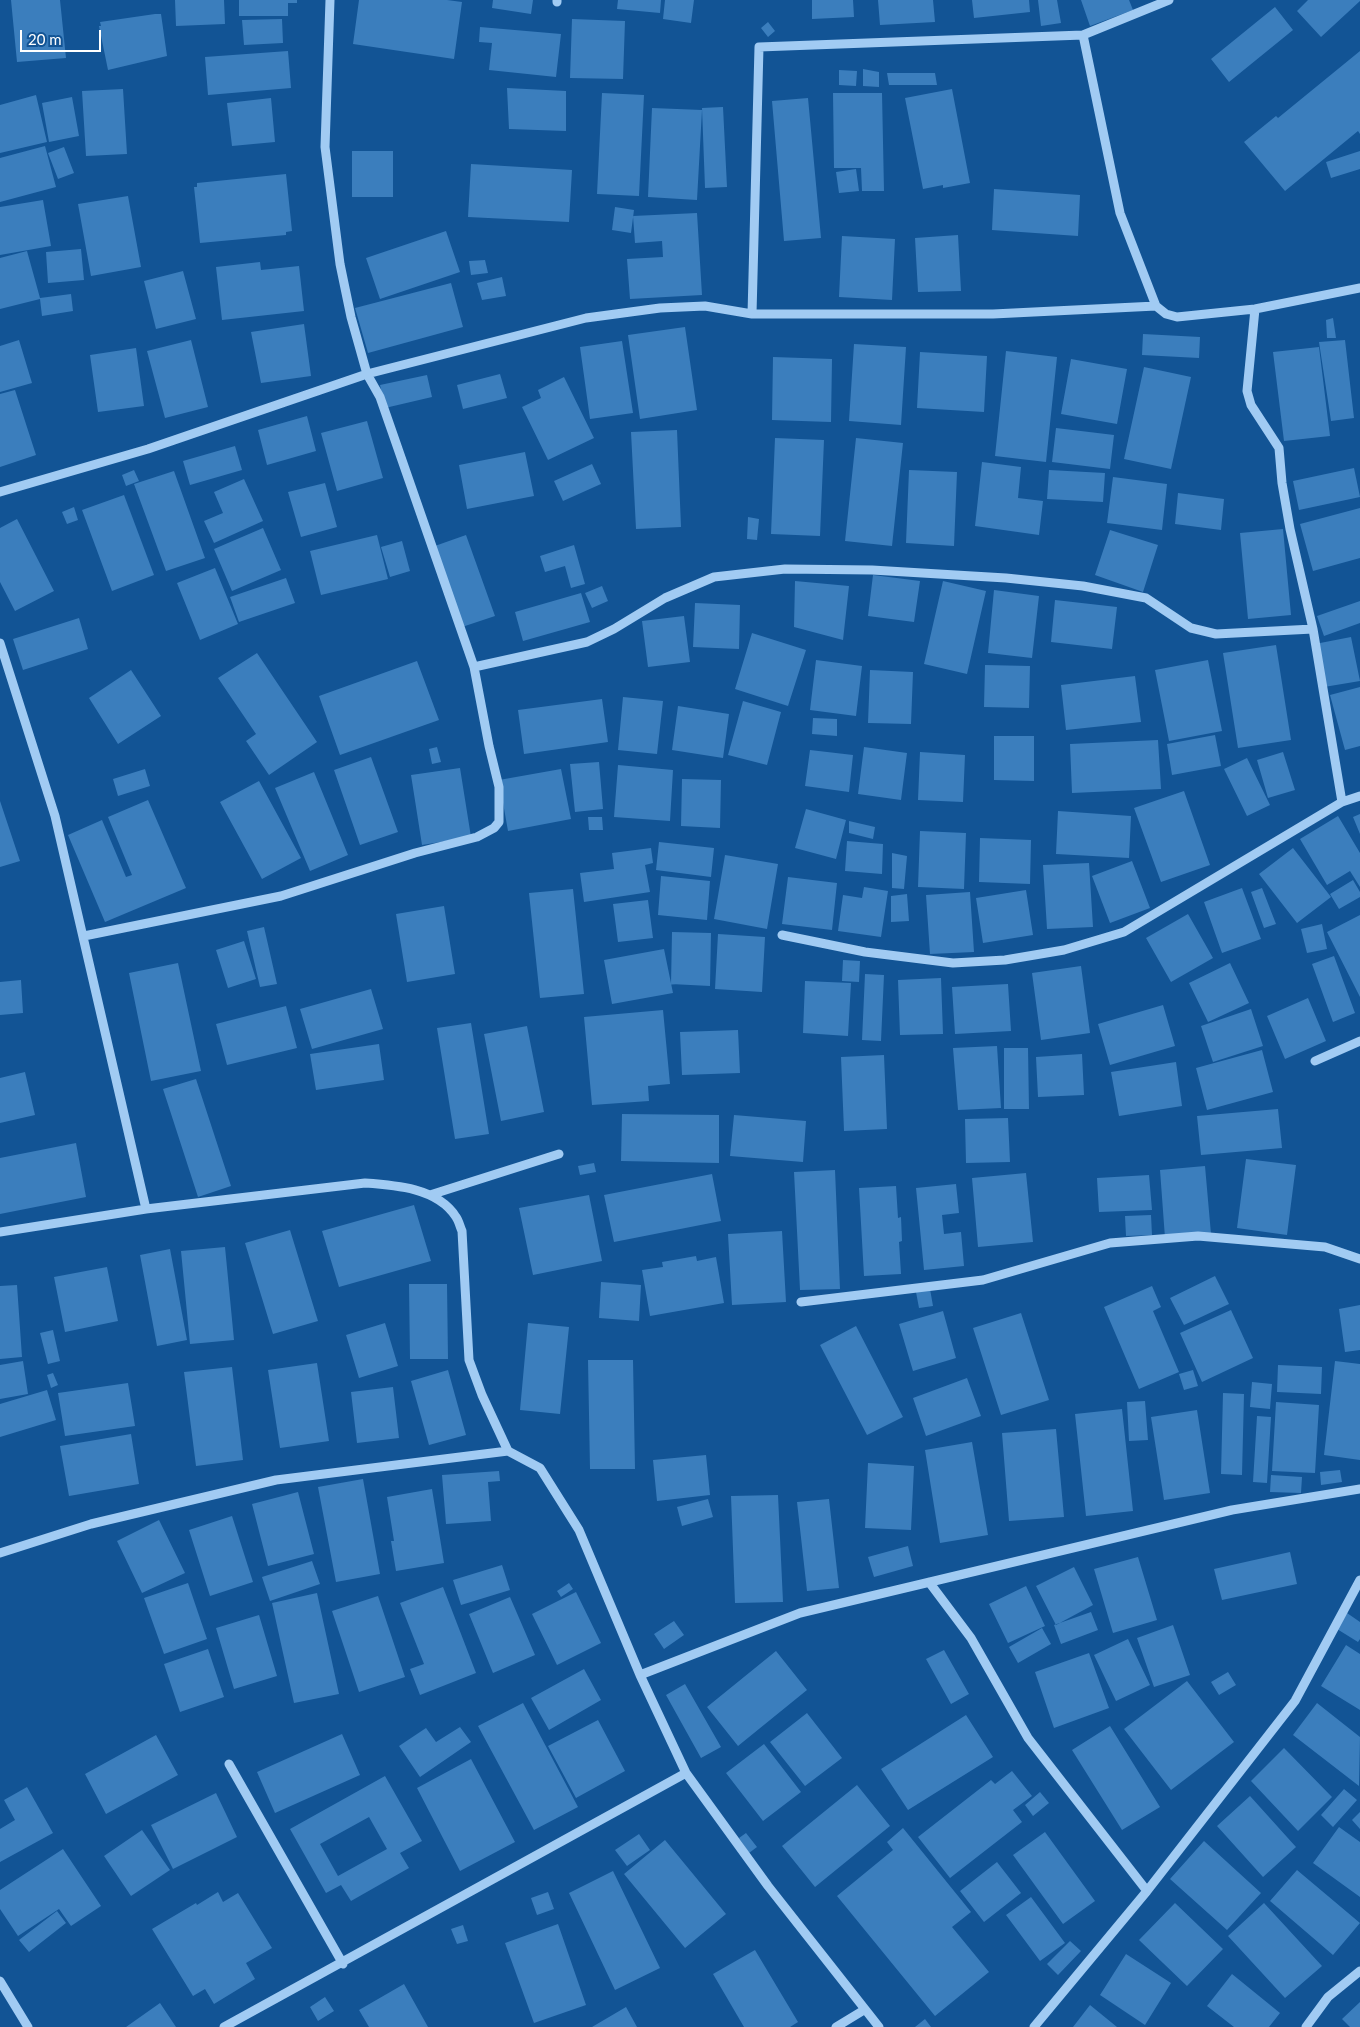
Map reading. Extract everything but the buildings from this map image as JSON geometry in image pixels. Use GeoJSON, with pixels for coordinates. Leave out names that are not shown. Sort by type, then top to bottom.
{"type":"FeatureCollection","features":[{"type":"Feature","properties":{"kind":"street"},"geometry":{"type":"LineString","coordinates":[[84,936],[281,896],[415,853],[477,837],[494,828],[499,822],[499,787],[474,667],[380,396],[367,374],[351,317],[340,264],[325,147],[330,0]]}},
{"type":"Feature","properties":{"kind":"street"},"geometry":{"type":"LineString","coordinates":[[752,314],[759,48],[1083,35],[1169,0]]}},
{"type":"Feature","properties":{"kind":"street"},"geometry":{"type":"LineString","coordinates":[[1083,35],[1120,213],[1156,306],[1166,314],[1177,318],[1255,309],[1360,288]]}},
{"type":"Feature","properties":{"kind":"street"},"geometry":{"type":"LineString","coordinates":[[0,492],[148,449],[367,374],[586,318],[660,308],[705,306],[752,314],[993,314],[1156,306]]}},
{"type":"Feature","properties":{"kind":"street"},"geometry":{"type":"LineString","coordinates":[[1255,309],[1247,391],[1251,405],[1278,448],[1290,529],[1313,629],[1342,802]]}},
{"type":"Feature","properties":{"kind":"street"},"geometry":{"type":"LineString","coordinates":[[474,667],[587,642],[614,629],[665,598],[714,577],[785,569],[872,570],[987,577],[1083,586],[1146,598],[1191,628],[1216,634],[1313,629]]}},
{"type":"Feature","properties":{"kind":"street"},"geometry":{"type":"LineString","coordinates":[[0,644],[55,816],[146,1209]]}},
{"type":"Feature","properties":{"kind":"street"},"geometry":{"type":"LineString","coordinates":[[782,935],[865,952],[953,963],[1006,960],[1064,950],[1124,932],[1342,802],[1360,796]]}},
{"type":"Feature","properties":{"kind":"street"},"geometry":{"type":"LineString","coordinates":[[1315,1061],[1360,1040]]}},
{"type":"Feature","properties":{"kind":"street"},"geometry":{"type":"LineString","coordinates":[[430,1195],[559,1154]]}},
{"type":"Feature","properties":{"kind":"street"},"geometry":{"type":"LineString","coordinates":[[0,1232],[146,1209],[365,1184],[395,1184],[430,1195],[445,1205],[456,1216],[462,1231],[469,1360],[482,1396],[508,1450],[540,1468],[580,1530],[640,1674],[686,1774],[768,1886],[879,2027]]}},
{"type":"Feature","properties":{"kind":"street"},"geometry":{"type":"LineString","coordinates":[[801,1302],[983,1280],[1119,1242],[1198,1236],[1325,1247],[1360,1259]]}},
{"type":"Feature","properties":{"kind":"street"},"geometry":{"type":"LineString","coordinates":[[0,1553],[91,1524],[276,1480],[508,1450]]}},
{"type":"Feature","properties":{"kind":"street"},"geometry":{"type":"LineString","coordinates":[[640,1674],[800,1613],[1232,1510],[1360,1489]]}},
{"type":"Feature","properties":{"kind":"street"},"geometry":{"type":"LineString","coordinates":[[1034,2027],[1146,1891],[1295,1701],[1360,1580]]}},
{"type":"Feature","properties":{"kind":"street"},"geometry":{"type":"LineString","coordinates":[[929,1582],[971,1638],[1028,1738],[1146,1891]]}},
{"type":"Feature","properties":{"kind":"street"},"geometry":{"type":"LineString","coordinates":[[228,1764],[342,1964]]}},
{"type":"Feature","properties":{"kind":"street"},"geometry":{"type":"LineString","coordinates":[[224,2027],[686,1774]]}},
{"type":"Feature","properties":{"kind":"street"},"geometry":{"type":"LineString","coordinates":[[1306,2027],[1328,1997],[1360,1971]]}},
{"type":"Feature","properties":{"kind":"street"},"geometry":{"type":"LineString","coordinates":[[0,1981],[28,2027]]}},
{"type":"Feature","properties":{"kind":"street"},"geometry":{"type":"LineString","coordinates":[[836,2027],[864,2010]]}}]}
